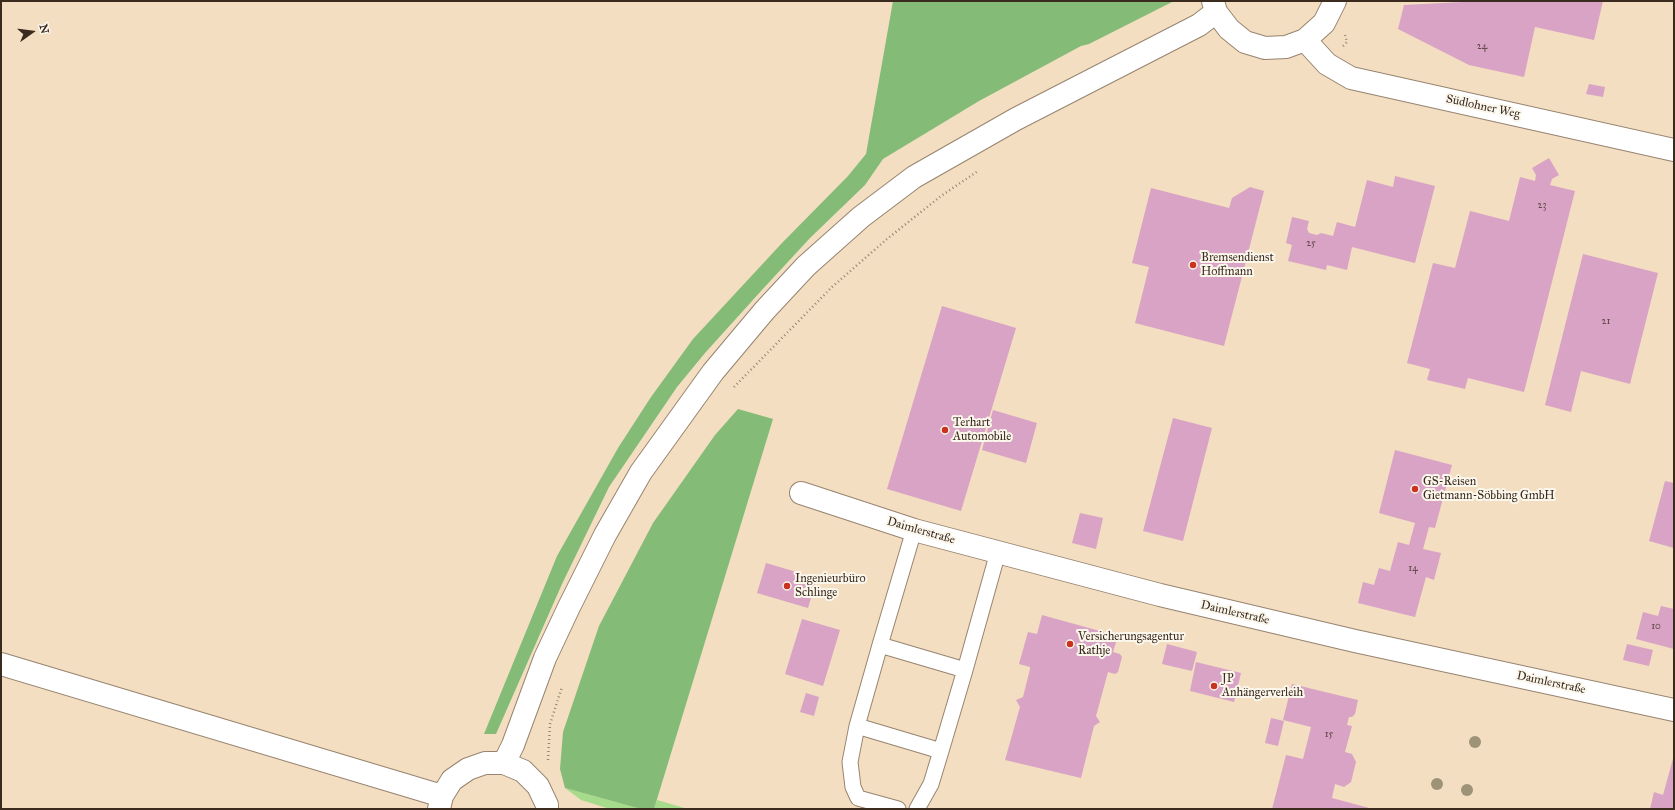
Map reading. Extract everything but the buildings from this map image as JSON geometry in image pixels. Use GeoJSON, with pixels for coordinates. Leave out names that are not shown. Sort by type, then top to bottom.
{"type":"FeatureCollection","features":[{"type":"Feature","properties":{"kind":"street"},"geometry":{"type":"LineString","coordinates":[[504,763],[513,745],[545,658],[605,536],[641,472],[713,372],[765,310],[806,266],[861,217],[914,177],[1016,119],[1199,25],[1215,7],[1228,29],[1246,42],[1265,48],[1286,47],[1306,40],[1324,23],[1335,1]]}},
{"type":"Feature","properties":{"kind":"street","name":"Südlohner Weg"},"geometry":{"type":"LineString","coordinates":[[1306,40],[1327,64],[1351,78],[1674,150]]}},
{"type":"Feature","properties":{"kind":"street","name":"Daimlerstraße"},"geometry":{"type":"LineString","coordinates":[[801,493],[914,530],[1107,582],[1355,641],[1674,710]]}},
{"type":"Feature","properties":{"kind":"street"},"geometry":{"type":"LineString","coordinates":[[1,664],[441,802],[452,780],[468,769],[485,763],[504,763],[523,771],[538,786],[547,805],[547,809]]}},
{"type":"Feature","properties":{"kind":"lane"},"geometry":{"type":"LineString","coordinates":[[898,809],[858,798],[853,787],[850,762],[857,726],[914,530]]}},
{"type":"Feature","properties":{"kind":"lane"},"geometry":{"type":"LineString","coordinates":[[917,809],[931,784],[998,552]]}},
{"type":"Feature","properties":{"kind":"lane"},"geometry":{"type":"LineString","coordinates":[[880,645],[964,670]]}},
{"type":"Feature","properties":{"kind":"lane"},"geometry":{"type":"LineString","coordinates":[[857,726],[941,751]]}},
{"type":"Feature","properties":{"kind":"path"},"geometry":{"type":"LineString","coordinates":[[730,392],[832,287],[887,239],[940,196],[984,167]]}},
{"type":"Feature","properties":{"kind":"path"},"geometry":{"type":"LineString","coordinates":[[548,762],[550,724],[563,683]]}},
{"type":"Feature","properties":{"kind":"green space"},"geometry":{"type":"Polygon","coordinates":[[[893,1],[1174,1],[1089,44],[1081,46],[979,101],[883,159],[865,185],[810,238],[705,353],[677,387],[609,487],[562,584],[496,734],[484,734],[557,556],[618,448],[651,397],[693,339],[782,243],[848,176],[866,154],[893,1]]]}},
{"type":"Feature","properties":{"kind":"green space"},"geometry":{"type":"Polygon","coordinates":[[[738,409],[773,419],[654,809],[641,809],[565,788],[560,769],[563,732],[599,626],[653,523],[715,435],[738,409]]]}},
{"type":"Feature","properties":{"kind":"green space"},"geometry":{"type":"Polygon","coordinates":[[[565,788],[641,809],[610,809],[581,800],[565,788]]]}},
{"type":"Feature","properties":{"kind":"green space"},"geometry":{"type":"Polygon","coordinates":[[[657,800],[688,809],[654,809],[657,800]]]}},
{"type":"Feature","properties":{"kind":"place","name":"Bremsendienst Hoffmann"},"geometry":{"type":"Point","coordinates":[1193,265]}},
{"type":"Feature","properties":{"kind":"place","name":"Terhart Automobile"},"geometry":{"type":"Point","coordinates":[945,430]}},
{"type":"Feature","properties":{"kind":"place","name":"GS-Reisen Gietmann-Söbbing GmbH"},"geometry":{"type":"Point","coordinates":[1415,489]}},
{"type":"Feature","properties":{"kind":"place","name":"Ingenieurbüro Schlinge"},"geometry":{"type":"Point","coordinates":[787,586]}},
{"type":"Feature","properties":{"kind":"place","name":"Versicherungsagentur Rathje"},"geometry":{"type":"Point","coordinates":[1070,644]}},
{"type":"Feature","properties":{"kind":"place","name":"JP Anhängerverleih"},"geometry":{"type":"Point","coordinates":[1214,686]}}]}
